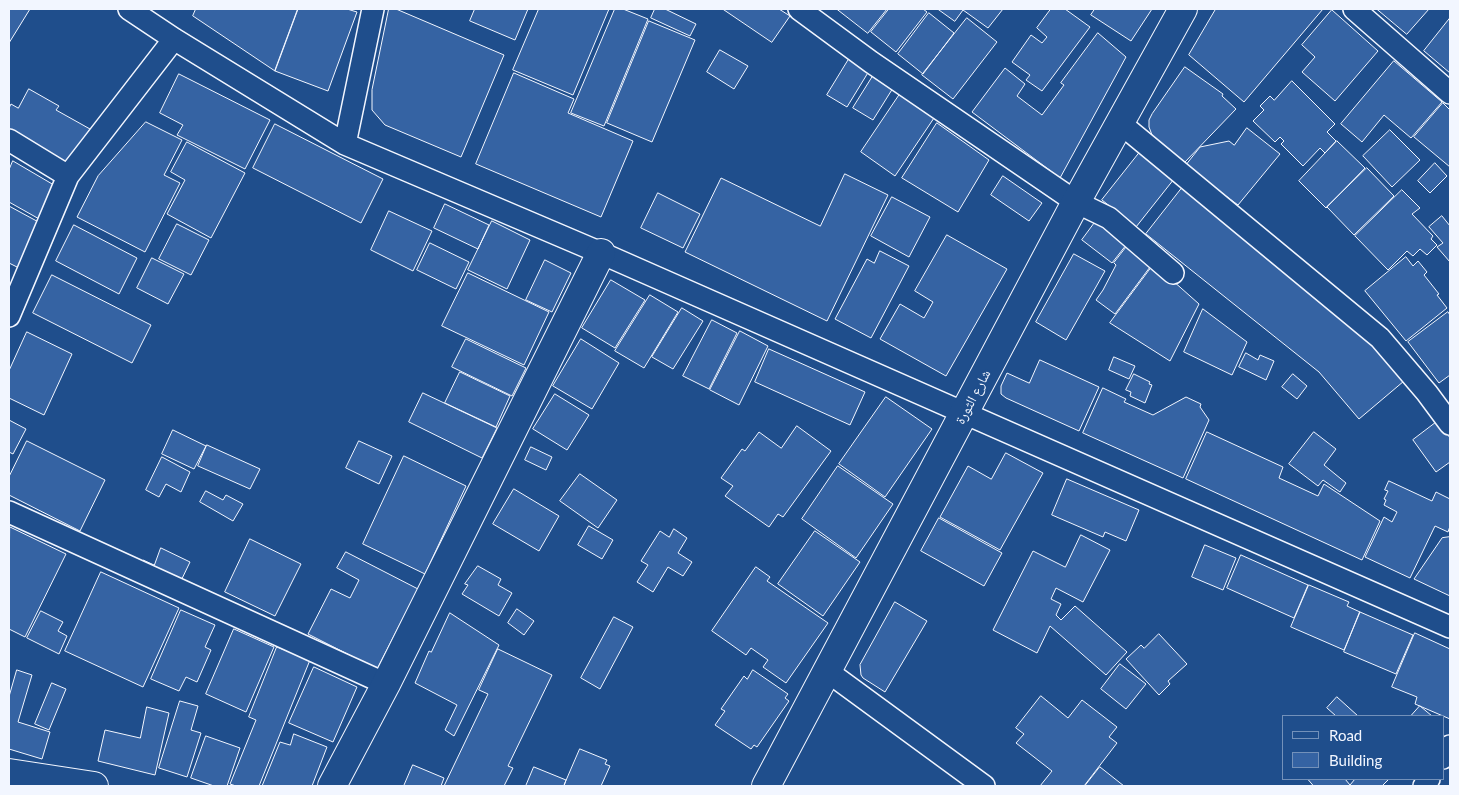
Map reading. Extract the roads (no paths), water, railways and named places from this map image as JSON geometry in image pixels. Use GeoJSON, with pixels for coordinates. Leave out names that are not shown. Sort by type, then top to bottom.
{"type":"FeatureCollection","features":[{"type":"Feature","properties":{"kind":"main road","name":"شارع الثورة"},"geometry":{"type":"LineString","coordinates":[[766,786],[1076,202],[1183,9]]}},
{"type":"Feature","properties":{"kind":"main road"},"geometry":{"type":"LineString","coordinates":[[332,786],[386,684],[601,253]]}},
{"type":"Feature","properties":{"kind":"main road"},"geometry":{"type":"LineString","coordinates":[[9,773],[94,786]]}},
{"type":"Feature","properties":{"kind":"street"},"geometry":{"type":"LineString","coordinates":[[130,9],[174,39],[345,144],[601,253],[1450,627]]}},
{"type":"Feature","properties":{"kind":"street"},"geometry":{"type":"LineString","coordinates":[[345,144],[373,9]]}},
{"type":"Feature","properties":{"kind":"street"},"geometry":{"type":"LineString","coordinates":[[799,9],[871,62],[1076,202],[1109,218],[1173,273]]}},
{"type":"Feature","properties":{"kind":"street"},"geometry":{"type":"LineString","coordinates":[[1354,9],[1450,93]]}},
{"type":"Feature","properties":{"kind":"street"},"geometry":{"type":"LineString","coordinates":[[9,316],[68,176],[174,39]]}},
{"type":"Feature","properties":{"kind":"street"},"geometry":{"type":"LineString","coordinates":[[1120,122],[1380,338],[1427,393],[1450,424]]}},
{"type":"Feature","properties":{"kind":"street"},"geometry":{"type":"LineString","coordinates":[[9,140],[68,176]]}},
{"type":"Feature","properties":{"kind":"street"},"geometry":{"type":"LineString","coordinates":[[9,512],[386,684]]}},
{"type":"Feature","properties":{"kind":"street"},"geometry":{"type":"LineString","coordinates":[[827,671],[984,786]]}}]}
